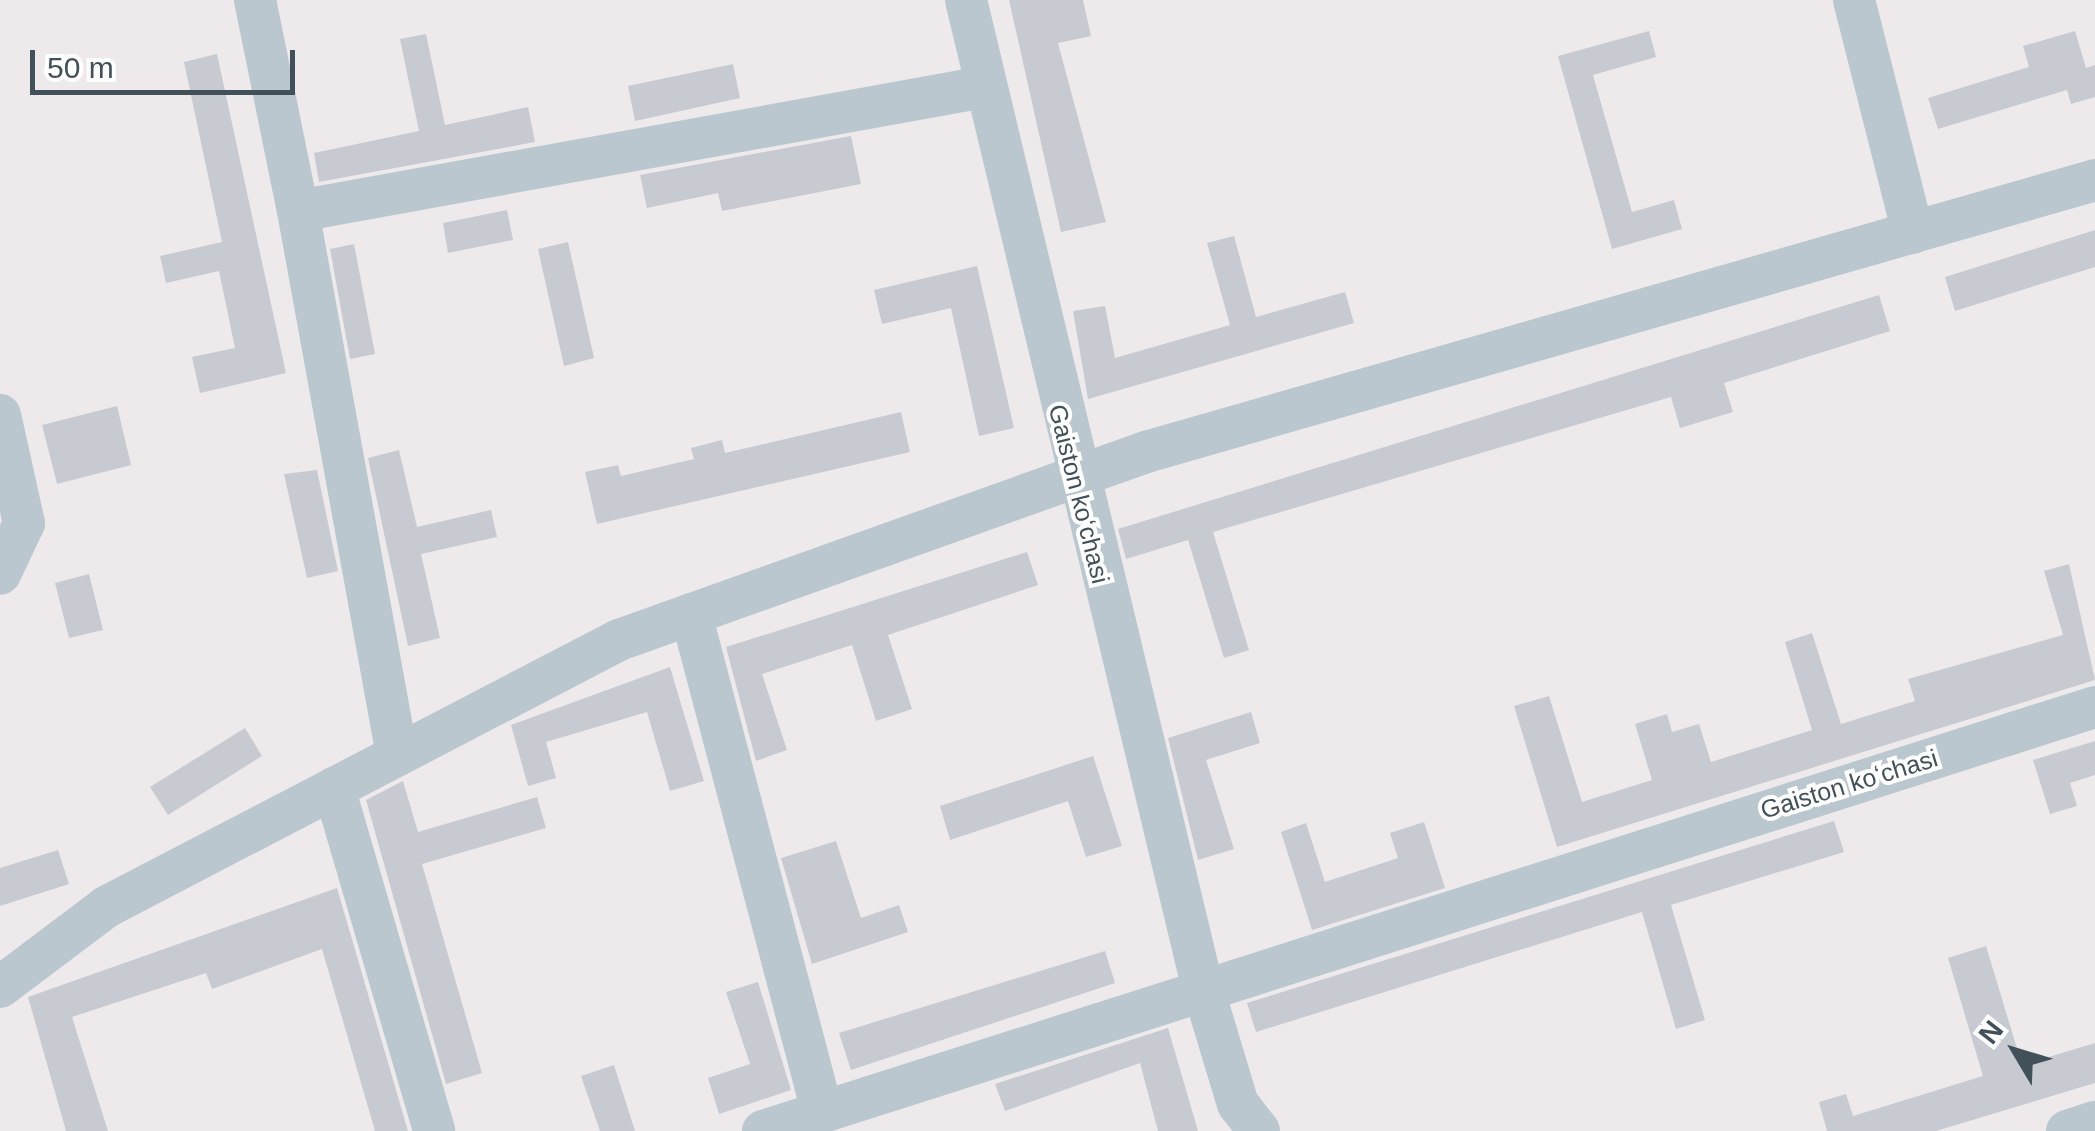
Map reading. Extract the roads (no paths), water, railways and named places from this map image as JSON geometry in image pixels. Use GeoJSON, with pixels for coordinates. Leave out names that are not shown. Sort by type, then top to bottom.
{"type":"FeatureCollection","features":[{"type":"Feature","properties":{"kind":"street"},"geometry":{"type":"LineString","coordinates":[[255,0],[398,755]]}},
{"type":"Feature","properties":{"kind":"street"},"geometry":{"type":"LineString","coordinates":[[1854,0],[1912,232]]}},
{"type":"Feature","properties":{"kind":"street","name":"Gaiston koʻchasi"},"geometry":{"type":"LineString","coordinates":[[971,2],[984,87],[1074,478],[1202,985]]}},
{"type":"Feature","properties":{"kind":"street"},"geometry":{"type":"LineString","coordinates":[[298,211],[984,87]]}},
{"type":"Feature","properties":{"kind":"street"},"geometry":{"type":"LineString","coordinates":[[0,987],[106,908],[619,640],[1074,478],[2095,180]]}},
{"type":"Feature","properties":{"kind":"street"},"geometry":{"type":"LineString","coordinates":[[0,415],[24,522],[0,574]]}},
{"type":"Feature","properties":{"kind":"street"},"geometry":{"type":"LineString","coordinates":[[691,614],[822,1107]]}},
{"type":"Feature","properties":{"kind":"street","name":"Gaiston koʻchasi"},"geometry":{"type":"LineString","coordinates":[[763,1131],[822,1107],[1202,985],[2095,707]]}},
{"type":"Feature","properties":{"kind":"street"},"geometry":{"type":"LineString","coordinates":[[334,788],[434,1131]]}},
{"type":"Feature","properties":{"kind":"street"},"geometry":{"type":"LineString","coordinates":[[1202,985],[1238,1104],[1259,1131]]}},
{"type":"Feature","properties":{"kind":"street"},"geometry":{"type":"LineString","coordinates":[[2068,1131],[2095,1122]]}}]}
